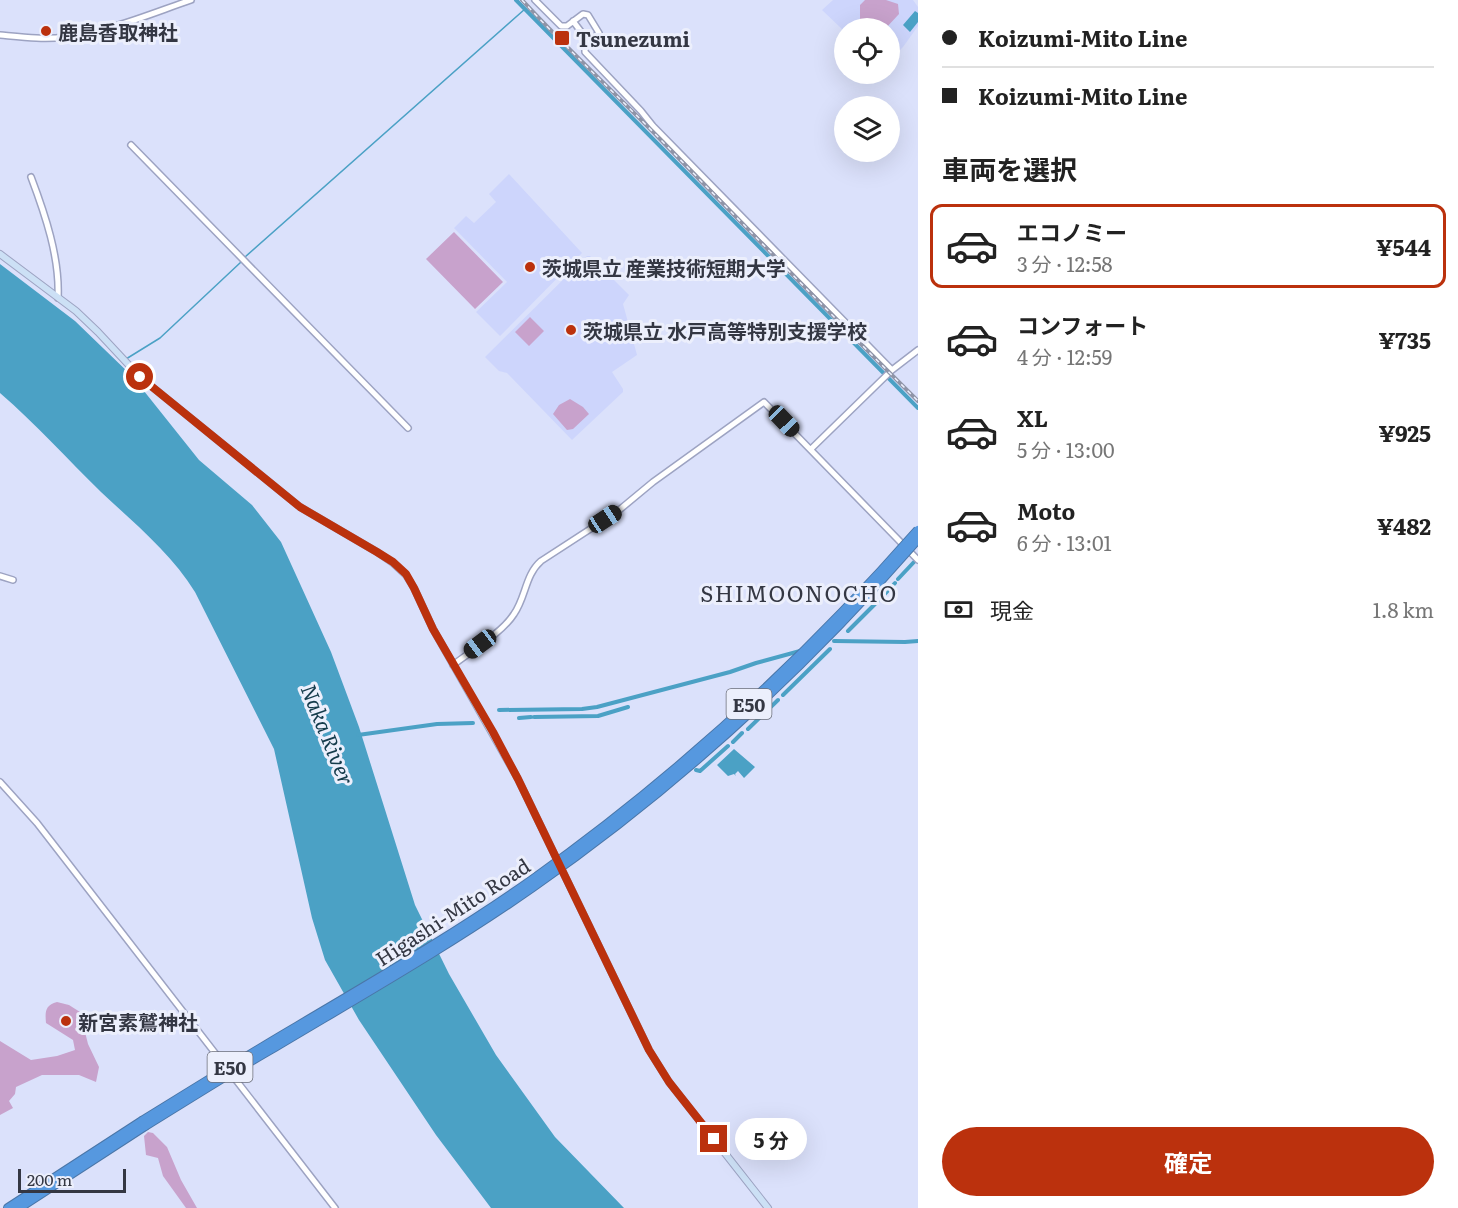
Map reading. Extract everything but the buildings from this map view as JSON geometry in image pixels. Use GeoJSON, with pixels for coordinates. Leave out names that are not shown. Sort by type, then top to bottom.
{"type":"FeatureCollection","features":[{"type":"Feature","properties":{"kind":"highway","name":"Higashi-Mito Road"},"geometry":{"type":"LineString","coordinates":[[8,1208],[427,949],[502,901],[570,852],[688,758],[762,692],[838,617],[918,530]]}},
{"type":"Feature","properties":{"kind":"highway","name":"Higashi-Mito Road"},"geometry":{"type":"LineString","coordinates":[[19,1208],[144,1124],[430,954],[534,886],[600,838],[692,763],[759,703],[843,621],[918,539]]}},
{"type":"Feature","properties":{"kind":"main road"},"geometry":{"type":"LineString","coordinates":[[0,254],[89,322],[145,381],[300,507],[377,552],[400,569],[414,588],[433,629],[518,779],[649,1050],[669,1082],[768,1208]]}},
{"type":"Feature","properties":{"kind":"street"},"geometry":{"type":"LineString","coordinates":[[0,35],[50,38],[98,31],[191,0]]}},
{"type":"Feature","properties":{"kind":"street"},"geometry":{"type":"LineString","coordinates":[[535,0],[561,27],[567,26],[583,14],[588,15],[599,33],[588,41],[585,52],[888,374]]}},
{"type":"Feature","properties":{"kind":"street"},"geometry":{"type":"LineString","coordinates":[[573,21],[588,41]]}},
{"type":"Feature","properties":{"kind":"street"},"geometry":{"type":"LineString","coordinates":[[131,145],[408,428]]}},
{"type":"Feature","properties":{"kind":"street"},"geometry":{"type":"LineString","coordinates":[[31,177],[55,252],[58,298]]}},
{"type":"Feature","properties":{"kind":"street"},"geometry":{"type":"LineString","coordinates":[[810,448],[888,374],[918,350]]}},
{"type":"Feature","properties":{"kind":"street"},"geometry":{"type":"LineString","coordinates":[[453,665],[509,622],[517,609],[530,571],[541,561],[618,511],[653,482],[760,404],[766,403],[918,560]]}},
{"type":"Feature","properties":{"kind":"street"},"geometry":{"type":"LineString","coordinates":[[0,576],[13,580]]}},
{"type":"Feature","properties":{"kind":"street"},"geometry":{"type":"LineString","coordinates":[[0,782],[37,823],[335,1208]]}},
{"type":"Feature","properties":{"kind":"shaded area"},"geometry":{"type":"Polygon","coordinates":[[[833,0],[913,0],[918,7],[918,26],[900,50],[900,18],[834,18],[834,21],[822,10],[833,0]]]}},
{"type":"Feature","properties":{"kind":"shaded area"},"geometry":{"type":"Polygon","coordinates":[[[865,0],[886,0],[898,4],[899,14],[895,18],[860,18],[860,5],[865,0]]]}},
{"type":"Feature","properties":{"kind":"shaded area","name":"茨城県立 産業技術短期大学"},"geometry":{"type":"Polygon","coordinates":[[[509,174],[582,253],[500,336],[476,312],[507,282],[454,228],[466,216],[474,223],[496,202],[489,194],[509,174]]]}},
{"type":"Feature","properties":{"kind":"shaded area"},"geometry":{"type":"Polygon","coordinates":[[[454,232],[503,282],[475,309],[426,259],[454,232]]]}},
{"type":"Feature","properties":{"kind":"shaded area","name":"茨城県立 水戸高等特別支援学校"},"geometry":{"type":"Polygon","coordinates":[[[587,256],[590,256],[629,295],[623,304],[637,355],[612,372],[623,392],[572,440],[507,373],[499,371],[485,357],[587,256]]]}},
{"type":"Feature","properties":{"kind":"shaded area"},"geometry":{"type":"Polygon","coordinates":[[[530,317],[544,331],[529,346],[515,332],[530,317]]]}},
{"type":"Feature","properties":{"kind":"shaded area"},"geometry":{"type":"Polygon","coordinates":[[[570,399],[589,414],[573,429],[567,430],[553,414],[559,405],[570,399]]]}},
{"type":"Feature","properties":{"kind":"shaded area"},"geometry":{"type":"Polygon","coordinates":[[[57,1002],[69,1005],[80,1012],[88,1044],[99,1067],[96,1082],[79,1075],[42,1075],[16,1087],[15,1094],[9,1101],[13,1108],[0,1115],[0,1041],[31,1060],[57,1056],[75,1050],[73,1040],[46,1023],[47,1010],[50,1005],[57,1002]]]}},
{"type":"Feature","properties":{"kind":"shaded area"},"geometry":{"type":"Polygon","coordinates":[[[148,1132],[153,1133],[167,1147],[181,1180],[197,1208],[186,1208],[163,1176],[158,1158],[146,1155],[144,1136],[148,1132]]]}},
{"type":"Feature","properties":{"kind":"water"},"geometry":{"type":"Polygon","coordinates":[[[915,11],[918,13],[918,22],[910,32],[903,25],[915,11]]]}},
{"type":"Feature","properties":{"kind":"water","name":"Naka River"},"geometry":{"type":"Polygon","coordinates":[[[0,264],[75,321],[132,376],[199,460],[252,505],[281,542],[331,652],[359,727],[415,905],[449,974],[496,1055],[555,1137],[624,1208],[491,1208],[436,1135],[359,1020],[325,960],[312,918],[274,749],[195,592],[186,578],[152,539],[0,393],[0,264]]]}},
{"type":"Feature","properties":{"kind":"water"},"geometry":{"type":"Polygon","coordinates":[[[734,749],[755,767],[744,778],[738,771],[736,776],[734,774],[728,776],[717,765],[734,749]]]}},
{"type":"Feature","properties":{"kind":"waterway"},"geometry":{"type":"LineString","coordinates":[[516,0],[918,408]]}},
{"type":"Feature","properties":{"kind":"waterway"},"geometry":{"type":"LineString","coordinates":[[245,257],[525,9]]}},
{"type":"Feature","properties":{"kind":"waterway"},"geometry":{"type":"LineString","coordinates":[[126,359],[160,338],[241,262]]}},
{"type":"Feature","properties":{"kind":"waterway"},"geometry":{"type":"LineString","coordinates":[[898,579],[914,562]]}},
{"type":"Feature","properties":{"kind":"waterway"},"geometry":{"type":"LineString","coordinates":[[883,596],[895,583]]}},
{"type":"Feature","properties":{"kind":"waterway"},"geometry":{"type":"LineString","coordinates":[[848,631],[878,601]]}},
{"type":"Feature","properties":{"kind":"waterway"},"geometry":{"type":"LineString","coordinates":[[834,641],[918,641]]}},
{"type":"Feature","properties":{"kind":"waterway"},"geometry":{"type":"LineString","coordinates":[[783,695],[830,649]]}},
{"type":"Feature","properties":{"kind":"waterway"},"geometry":{"type":"LineString","coordinates":[[499,710],[597,707],[800,651]]}},
{"type":"Feature","properties":{"kind":"waterway"},"geometry":{"type":"LineString","coordinates":[[748,729],[778,700]]}},
{"type":"Feature","properties":{"kind":"waterway"},"geometry":{"type":"LineString","coordinates":[[534,717],[598,716],[628,707]]}},
{"type":"Feature","properties":{"kind":"waterway"},"geometry":{"type":"LineString","coordinates":[[519,718],[531,717]]}},
{"type":"Feature","properties":{"kind":"waterway"},"geometry":{"type":"LineString","coordinates":[[358,735],[437,724],[473,723]]}},
{"type":"Feature","properties":{"kind":"waterway"},"geometry":{"type":"LineString","coordinates":[[733,742],[742,733]]}},
{"type":"Feature","properties":{"kind":"waterway"},"geometry":{"type":"LineString","coordinates":[[696,770],[700,771],[728,746]]}},
{"type":"Feature","properties":{"kind":"railway"},"geometry":{"type":"LineString","coordinates":[[522,0],[918,401]]}},
{"type":"Feature","properties":{"kind":"place","name":"鹿島香取神社"},"geometry":{"type":"Point","coordinates":[46,31]}},
{"type":"Feature","properties":{"kind":"place","name":"Tsunezumi"},"geometry":{"type":"Point","coordinates":[562,38]}},
{"type":"Feature","properties":{"kind":"place","name":"茨城県立 産業技術短期大学"},"geometry":{"type":"Point","coordinates":[530,267]}},
{"type":"Feature","properties":{"kind":"place","name":"茨城県立 水戸高等特別支援学校"},"geometry":{"type":"Point","coordinates":[571,330]}},
{"type":"Feature","properties":{"kind":"place","name":"新宮素鷲神社"},"geometry":{"type":"Point","coordinates":[66,1021]}},
{"type":"Feature","properties":{"kind":"district","name":"SHIMOONOCHO"},"geometry":{"type":"Point","coordinates":[799,592]}},
{"type":"Feature","properties":{"kind":"route"},"geometry":{"type":"LineString","coordinates":[[140,377],[300,507],[393,562],[406,574],[433,629],[518,779],[649,1050],[669,1082],[714,1139]]}}]}
